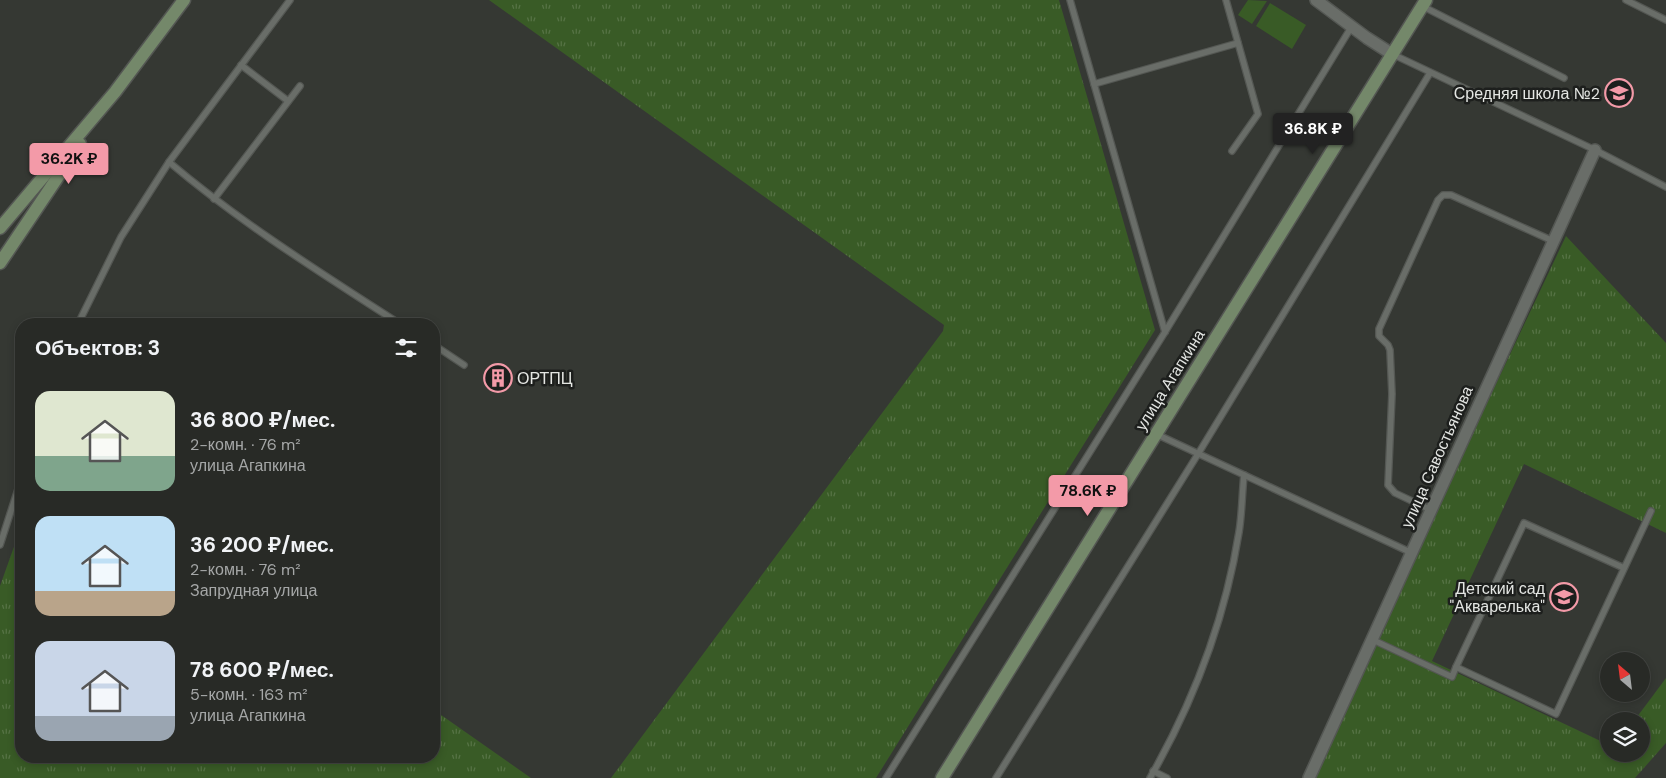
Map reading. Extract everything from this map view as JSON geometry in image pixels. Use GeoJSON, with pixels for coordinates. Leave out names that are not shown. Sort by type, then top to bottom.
{"type":"FeatureCollection","features":[{"type":"Feature","properties":{"kind":"main road"},"geometry":{"type":"LineString","coordinates":[[0,263],[115,92],[184,0]]}},
{"type":"Feature","properties":{"kind":"main road","name":"улица Агапкина"},"geometry":{"type":"LineString","coordinates":[[942,778],[1424,3]]}},
{"type":"Feature","properties":{"kind":"main road"},"geometry":{"type":"LineString","coordinates":[[0,228],[115,92]]}},
{"type":"Feature","properties":{"kind":"street"},"geometry":{"type":"LineString","coordinates":[[1316,0],[1392,54]]}},
{"type":"Feature","properties":{"kind":"street","name":"улица Савостьянова"},"geometry":{"type":"LineString","coordinates":[[1309,778],[1595,150]]}},
{"type":"Feature","properties":{"kind":"lane"},"geometry":{"type":"LineString","coordinates":[[81,318],[121,237],[169,162],[290,0]]}},
{"type":"Feature","properties":{"kind":"lane"},"geometry":{"type":"LineString","coordinates":[[1070,0],[1165,332]]}},
{"type":"Feature","properties":{"kind":"lane"},"geometry":{"type":"LineString","coordinates":[[1226,0],[1258,114],[1232,151]]}},
{"type":"Feature","properties":{"kind":"lane"},"geometry":{"type":"LineString","coordinates":[[1626,0],[1666,20]]}},
{"type":"Feature","properties":{"kind":"lane"},"geometry":{"type":"LineString","coordinates":[[1424,3],[1564,78]]}},
{"type":"Feature","properties":{"kind":"lane"},"geometry":{"type":"LineString","coordinates":[[886,778],[1165,332],[1352,26]]}},
{"type":"Feature","properties":{"kind":"lane"},"geometry":{"type":"LineString","coordinates":[[1094,84],[1238,43]]}},
{"type":"Feature","properties":{"kind":"lane"},"geometry":{"type":"LineString","coordinates":[[1392,54],[1595,150],[1666,187]]}},
{"type":"Feature","properties":{"kind":"lane"},"geometry":{"type":"LineString","coordinates":[[241,65],[288,101]]}},
{"type":"Feature","properties":{"kind":"lane"},"geometry":{"type":"LineString","coordinates":[[996,778],[1198,454],[1430,73]]}},
{"type":"Feature","properties":{"kind":"lane"},"geometry":{"type":"LineString","coordinates":[[214,199],[300,86]]}},
{"type":"Feature","properties":{"kind":"lane"},"geometry":{"type":"LineString","coordinates":[[169,162],[242,220],[391,318]]}},
{"type":"Feature","properties":{"kind":"lane"},"geometry":{"type":"LineString","coordinates":[[1431,510],[1395,494],[1388,485],[1392,394],[1390,350],[1388,345],[1381,339],[1379,333],[1383,320],[1438,200],[1443,195],[1451,195],[1553,241]]}},
{"type":"Feature","properties":{"kind":"lane"},"geometry":{"type":"LineString","coordinates":[[440,349],[464,365]]}},
{"type":"Feature","properties":{"kind":"lane"},"geometry":{"type":"LineString","coordinates":[[1156,434],[1412,553]]}},
{"type":"Feature","properties":{"kind":"lane"},"geometry":{"type":"LineString","coordinates":[[1150,778],[1188,704],[1206,662],[1220,619],[1240,530],[1244,475]]}},
{"type":"Feature","properties":{"kind":"lane"},"geometry":{"type":"LineString","coordinates":[[0,546],[15,499]]}},
{"type":"Feature","properties":{"kind":"lane"},"geometry":{"type":"LineString","coordinates":[[1456,667],[1556,714],[1651,511]]}},
{"type":"Feature","properties":{"kind":"lane"},"geometry":{"type":"LineString","coordinates":[[1371,639],[1452,677],[1524,522],[1624,568]]}},
{"type":"Feature","properties":{"kind":"lane"},"geometry":{"type":"LineString","coordinates":[[1153,772],[1167,778]]}},
{"type":"Feature","properties":{"kind":"green space"},"geometry":{"type":"Polygon","coordinates":[[[489,0],[1059,0],[1155,330],[876,778],[611,778],[943,331],[944,325],[489,0]]]}},
{"type":"Feature","properties":{"kind":"green space"},"geometry":{"type":"Polygon","coordinates":[[[1248,0],[1267,1],[1252,24],[1238,15],[1248,0]]]}},
{"type":"Feature","properties":{"kind":"green space"},"geometry":{"type":"Polygon","coordinates":[[[1270,3],[1306,25],[1292,49],[1256,26],[1270,3]]]}},
{"type":"Feature","properties":{"kind":"green space"},"geometry":{"type":"Polygon","coordinates":[[[1566,236],[1666,343],[1666,533],[1524,464],[1432,661],[1600,741],[1600,762],[1649,762],[1635,778],[1316,778],[1487,403],[1566,236]]]}},
{"type":"Feature","properties":{"kind":"green space"},"geometry":{"type":"Polygon","coordinates":[[[15,544],[15,763],[440,763],[440,714],[531,778],[0,778],[0,586],[15,544]]]}},
{"type":"Feature","properties":{"kind":"green space"},"geometry":{"type":"Polygon","coordinates":[[[1666,678],[1666,743],[1650,761],[1650,712],[1641,712],[1666,678]]]}},
{"type":"Feature","properties":{"kind":"place","name":"Средняя школа №2"},"geometry":{"type":"Point","coordinates":[1619,93]}},
{"type":"Feature","properties":{"kind":"place","name":"ОРТПЦ"},"geometry":{"type":"Point","coordinates":[498,378]}},
{"type":"Feature","properties":{"kind":"place","name":"Детский сад \"Акварелька\""},"geometry":{"type":"Point","coordinates":[1564,597]}}]}
